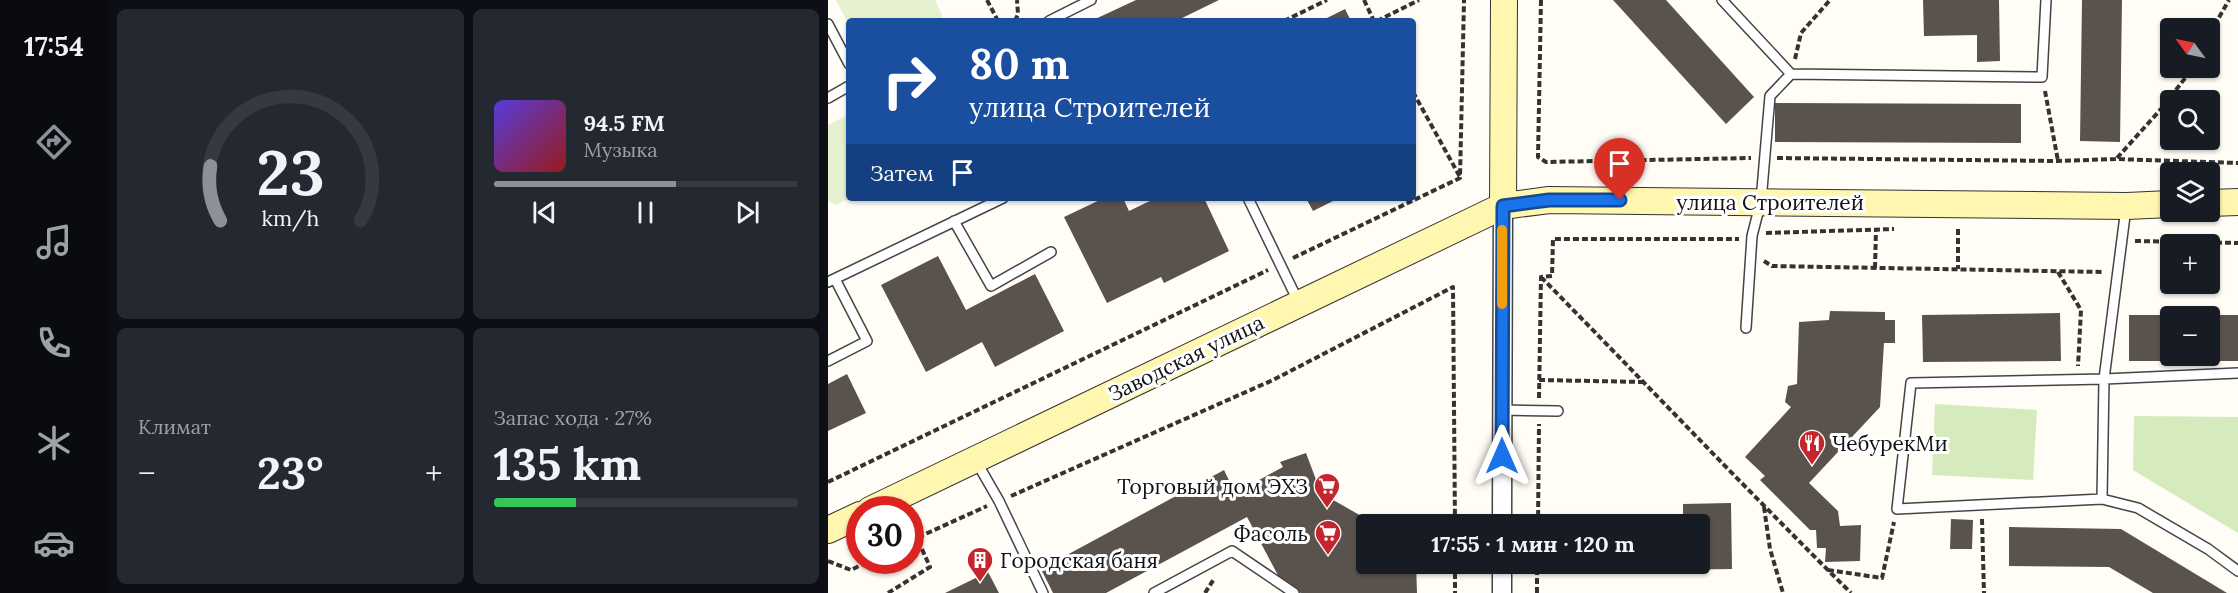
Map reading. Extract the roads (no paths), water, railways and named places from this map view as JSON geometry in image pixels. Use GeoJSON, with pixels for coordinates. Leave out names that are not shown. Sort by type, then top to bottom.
{"type":"FeatureCollection","features":[{"type":"Feature","properties":{"kind":"street"},"geometry":{"type":"LineString","coordinates":[[1502,514],[1504,0]]}},
{"type":"Feature","properties":{"kind":"street","name":"улица Строителей"},"geometry":{"type":"LineString","coordinates":[[1503,206],[1549,200],[2160,204]]}},
{"type":"Feature","properties":{"kind":"street"},"geometry":{"type":"LineString","coordinates":[[2220,203],[2238,202]]}},
{"type":"Feature","properties":{"kind":"street","name":"Заводская улица"},"geometry":{"type":"LineString","coordinates":[[899,496],[1503,206]]}},
{"type":"Feature","properties":{"kind":"street"},"geometry":{"type":"LineString","coordinates":[[828,531],[846,522]]}},
{"type":"Feature","properties":{"kind":"street"},"geometry":{"type":"LineString","coordinates":[[1502,574],[1502,593]]}},
{"type":"Feature","properties":{"kind":"lane"},"geometry":{"type":"LineString","coordinates":[[1055,18],[1091,0]]}},
{"type":"Feature","properties":{"kind":"lane"},"geometry":{"type":"LineString","coordinates":[[1722,0],[1791,74],[2042,77],[2046,0]]}},
{"type":"Feature","properties":{"kind":"lane"},"geometry":{"type":"LineString","coordinates":[[828,24],[846,58]]}},
{"type":"Feature","properties":{"kind":"lane"},"geometry":{"type":"LineString","coordinates":[[1746,328],[1752,236],[1761,201],[1770,96],[1791,74]]}},
{"type":"Feature","properties":{"kind":"lane"},"geometry":{"type":"LineString","coordinates":[[828,98],[846,88]]}},
{"type":"Feature","properties":{"kind":"lane"},"geometry":{"type":"LineString","coordinates":[[828,361],[867,341],[831,281],[997,201]]}},
{"type":"Feature","properties":{"kind":"lane"},"geometry":{"type":"LineString","coordinates":[[1249,201],[1299,304]]}},
{"type":"Feature","properties":{"kind":"lane"},"geometry":{"type":"LineString","coordinates":[[2102,500],[2104,379],[2127,206]]}},
{"type":"Feature","properties":{"kind":"lane"},"geometry":{"type":"LineString","coordinates":[[954,221],[991,286],[1051,252]]}},
{"type":"Feature","properties":{"kind":"lane"},"geometry":{"type":"LineString","coordinates":[[2238,373],[2077,380],[1911,383],[1897,509],[2102,500],[2138,508],[2208,549],[2238,571]]}},
{"type":"Feature","properties":{"kind":"lane"},"geometry":{"type":"LineString","coordinates":[[1502,411],[1558,411]]}},
{"type":"Feature","properties":{"kind":"lane"},"geometry":{"type":"LineString","coordinates":[[976,459],[999,501],[1042,593]]}},
{"type":"Feature","properties":{"kind":"lane"},"geometry":{"type":"LineString","coordinates":[[1154,593],[1232,551],[1294,593]]}},
{"type":"Feature","properties":{"kind":"place","name":"ЧебурекМи"},"geometry":{"type":"Point","coordinates":[1812,466]}},
{"type":"Feature","properties":{"kind":"place","name":"Торговый дом ЭХЗ"},"geometry":{"type":"Point","coordinates":[1327,509]}},
{"type":"Feature","properties":{"kind":"place","name":"Фасоль"},"geometry":{"type":"Point","coordinates":[1328,556]}},
{"type":"Feature","properties":{"kind":"place","name":"Городская баня"},"geometry":{"type":"Point","coordinates":[980,583]}}]}
